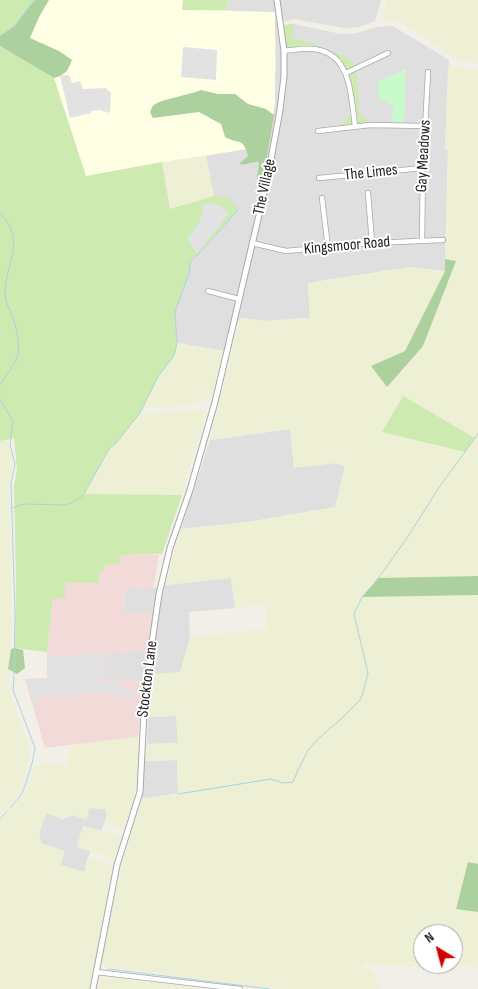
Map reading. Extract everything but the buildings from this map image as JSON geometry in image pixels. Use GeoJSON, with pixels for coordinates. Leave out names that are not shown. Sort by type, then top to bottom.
{"type":"FeatureCollection","features":[{"type":"Feature","properties":{"kind":"street","name":"The Village"},"geometry":{"type":"LineString","coordinates":[[222,372],[263,201],[280,110],[284,76],[284,51],[277,0]]}},
{"type":"Feature","properties":{"kind":"street"},"geometry":{"type":"LineString","coordinates":[[284,51],[308,49],[324,51],[335,58],[346,73],[354,126]]}},
{"type":"Feature","properties":{"kind":"street"},"geometry":{"type":"LineString","coordinates":[[346,73],[388,53]]}},
{"type":"Feature","properties":{"kind":"street","name":"Gay Meadows"},"geometry":{"type":"LineString","coordinates":[[422,240],[423,168],[428,72]]}},
{"type":"Feature","properties":{"kind":"street"},"geometry":{"type":"LineString","coordinates":[[318,131],[383,124],[425,126]]}},
{"type":"Feature","properties":{"kind":"street","name":"The Limes"},"geometry":{"type":"LineString","coordinates":[[319,178],[423,168]]}},
{"type":"Feature","properties":{"kind":"street"},"geometry":{"type":"LineString","coordinates":[[368,194],[372,243]]}},
{"type":"Feature","properties":{"kind":"street"},"geometry":{"type":"LineString","coordinates":[[322,198],[328,248]]}},
{"type":"Feature","properties":{"kind":"street","name":"Kingsmoor Road"},"geometry":{"type":"LineString","coordinates":[[252,243],[286,251],[372,243],[442,240]]}},
{"type":"Feature","properties":{"kind":"street"},"geometry":{"type":"LineString","coordinates":[[208,291],[239,299]]}},
{"type":"Feature","properties":{"kind":"street","name":"Stockton Lane"},"geometry":{"type":"LineString","coordinates":[[93,989],[117,865],[140,792],[146,683],[159,594],[170,548],[190,490],[222,372]]}},
{"type":"Feature","properties":{"kind":"street"},"geometry":{"type":"LineString","coordinates":[[96,972],[240,989]]}},
{"type":"Feature","properties":{"kind":"shaded area"},"geometry":{"type":"Polygon","coordinates":[[[35,0],[183,0],[182,10],[275,12],[275,103],[268,148],[247,149],[162,162],[86,176],[54,78],[0,46],[0,36],[15,25],[35,0]]]}},
{"type":"Feature","properties":{"kind":"shaded area"},"geometry":{"type":"Polygon","coordinates":[[[229,0],[381,0],[375,21],[359,27],[345,28],[293,19],[282,22],[283,25],[294,24],[341,34],[393,26],[449,60],[445,149],[448,150],[445,271],[410,267],[308,283],[310,318],[264,321],[240,318],[224,351],[177,343],[175,312],[189,270],[189,264],[238,210],[214,196],[206,156],[247,149],[276,70],[275,28],[252,12],[226,10],[229,0]]]}},
{"type":"Feature","properties":{"kind":"shaded area"},"geometry":{"type":"Polygon","coordinates":[[[387,0],[478,0],[478,64],[456,59],[410,28],[394,21],[382,21],[387,0]]]}},
{"type":"Feature","properties":{"kind":"shaded area"},"geometry":{"type":"Polygon","coordinates":[[[183,47],[217,50],[216,80],[181,77],[183,47]]]}},
{"type":"Feature","properties":{"kind":"shaded area"},"geometry":{"type":"Polygon","coordinates":[[[450,66],[478,70],[478,576],[378,578],[362,597],[478,595],[478,864],[468,862],[456,909],[478,912],[478,967],[463,966],[463,924],[413,924],[413,967],[365,964],[363,969],[373,971],[381,989],[277,989],[106,967],[101,962],[122,864],[141,799],[178,793],[177,760],[144,761],[147,744],[178,743],[176,716],[148,717],[150,674],[180,672],[190,637],[267,628],[265,604],[235,608],[231,578],[165,585],[181,529],[248,522],[335,507],[345,466],[335,463],[294,468],[290,429],[210,440],[240,318],[264,321],[310,318],[308,283],[410,267],[445,271],[405,351],[372,366],[387,387],[455,261],[445,259],[448,150],[445,150],[448,69],[450,66]],[[382,432],[465,452],[475,438],[382,432]]]}},
{"type":"Feature","properties":{"kind":"shaded area"},"geometry":{"type":"Polygon","coordinates":[[[69,75],[72,83],[80,81],[83,89],[106,88],[111,93],[110,113],[100,110],[91,111],[91,113],[70,118],[60,76],[69,75]]]}},
{"type":"Feature","properties":{"kind":"shaded area"},"geometry":{"type":"Polygon","coordinates":[[[206,156],[214,196],[170,209],[162,162],[206,156]]]}},
{"type":"Feature","properties":{"kind":"shaded area"},"geometry":{"type":"Polygon","coordinates":[[[213,203],[221,206],[229,213],[197,254],[187,239],[199,223],[202,215],[202,205],[213,203]]]}},
{"type":"Feature","properties":{"kind":"shaded area"},"geometry":{"type":"Polygon","coordinates":[[[177,343],[224,351],[213,394],[191,406],[143,408],[159,375],[174,356],[177,343]]]}},
{"type":"Feature","properties":{"kind":"shaded area"},"geometry":{"type":"Polygon","coordinates":[[[206,411],[182,495],[84,494],[109,449],[140,413],[206,411]]]}},
{"type":"Feature","properties":{"kind":"shaded area"},"geometry":{"type":"Polygon","coordinates":[[[290,429],[294,467],[335,463],[345,465],[336,507],[248,522],[181,529],[210,440],[290,429]]]}},
{"type":"Feature","properties":{"kind":"shaded area"},"geometry":{"type":"Polygon","coordinates":[[[7,439],[13,463],[9,484],[12,628],[8,668],[10,682],[6,684],[29,745],[30,756],[20,794],[0,816],[0,441],[7,439]]]}},
{"type":"Feature","properties":{"kind":"shaded area"},"geometry":{"type":"Polygon","coordinates":[[[120,555],[159,555],[153,588],[125,589],[124,613],[151,612],[146,651],[102,654],[103,679],[143,680],[138,737],[45,748],[25,679],[47,678],[47,652],[53,599],[65,583],[99,583],[99,571],[120,555]]]}},
{"type":"Feature","properties":{"kind":"shaded area"},"geometry":{"type":"Polygon","coordinates":[[[231,578],[235,608],[189,612],[190,637],[180,673],[150,674],[143,680],[103,680],[102,654],[146,651],[151,613],[124,613],[125,589],[153,588],[231,578]]]}},
{"type":"Feature","properties":{"kind":"shaded area"},"geometry":{"type":"Polygon","coordinates":[[[101,654],[101,678],[95,678],[95,681],[122,681],[122,689],[138,690],[137,698],[82,692],[81,694],[71,693],[70,697],[49,694],[33,704],[26,679],[48,678],[48,656],[101,654]]]}},
{"type":"Feature","properties":{"kind":"shaded area"},"geometry":{"type":"Polygon","coordinates":[[[176,716],[178,743],[147,744],[148,717],[176,716]]]}},
{"type":"Feature","properties":{"kind":"shaded area"},"geometry":{"type":"Polygon","coordinates":[[[138,737],[137,791],[124,829],[104,824],[107,816],[105,809],[89,808],[87,820],[73,815],[62,819],[47,813],[39,832],[41,843],[65,851],[61,865],[84,872],[88,857],[110,865],[112,869],[90,989],[0,989],[0,821],[25,792],[35,765],[40,766],[41,763],[68,765],[69,746],[138,737]]]}},
{"type":"Feature","properties":{"kind":"shaded area"},"geometry":{"type":"Polygon","coordinates":[[[177,760],[178,794],[141,799],[144,761],[177,760]]]}},
{"type":"Feature","properties":{"kind":"shaded area"},"geometry":{"type":"Polygon","coordinates":[[[89,808],[105,809],[107,816],[101,831],[83,826],[77,847],[90,851],[84,872],[60,865],[41,843],[39,832],[47,813],[62,819],[73,815],[86,819],[89,808]]]}},
{"type":"Feature","properties":{"kind":"shaded area"},"geometry":{"type":"Polygon","coordinates":[[[83,826],[121,836],[115,859],[77,847],[83,826]]]}},
{"type":"Feature","properties":{"kind":"shaded area"},"geometry":{"type":"Polygon","coordinates":[[[109,977],[206,989],[97,989],[101,980],[109,977]]]}},
{"type":"Feature","properties":{"kind":"green space"},"geometry":{"type":"Polygon","coordinates":[[[0,0],[35,0],[15,25],[0,36],[0,0]]]}},
{"type":"Feature","properties":{"kind":"green space"},"geometry":{"type":"Polygon","coordinates":[[[35,0],[49,0],[30,38],[59,51],[72,60],[66,72],[54,78],[0,46],[0,36],[15,25],[35,0]]]}},
{"type":"Feature","properties":{"kind":"green space"},"geometry":{"type":"Polygon","coordinates":[[[183,0],[229,0],[226,10],[182,10],[183,0]]]}},
{"type":"Feature","properties":{"kind":"green space"},"geometry":{"type":"Polygon","coordinates":[[[294,24],[292,38],[316,44],[315,47],[292,48],[286,46],[283,25],[294,24]]]}},
{"type":"Feature","properties":{"kind":"green space"},"geometry":{"type":"Polygon","coordinates":[[[0,46],[54,78],[86,176],[162,162],[170,209],[214,196],[230,198],[238,210],[189,264],[190,270],[175,312],[177,343],[174,356],[159,375],[140,413],[109,449],[84,494],[182,495],[162,554],[121,555],[120,563],[105,565],[105,571],[99,572],[99,583],[65,583],[65,598],[53,599],[47,652],[15,648],[14,486],[17,469],[14,438],[0,441],[0,46]]]}},
{"type":"Feature","properties":{"kind":"green space"},"geometry":{"type":"Polygon","coordinates":[[[333,52],[343,55],[356,64],[359,113],[369,122],[338,127],[355,111],[348,69],[333,52]]]}},
{"type":"Feature","properties":{"kind":"green space"},"geometry":{"type":"Polygon","coordinates":[[[406,69],[404,123],[392,122],[393,108],[387,101],[380,100],[377,82],[406,69]]]}},
{"type":"Feature","properties":{"kind":"green space"},"geometry":{"type":"Polygon","coordinates":[[[201,90],[218,94],[235,94],[248,104],[266,109],[274,115],[263,180],[260,182],[257,178],[259,162],[239,164],[248,156],[246,150],[242,143],[225,137],[221,124],[199,112],[153,118],[150,112],[153,106],[158,103],[201,90]]]}},
{"type":"Feature","properties":{"kind":"green space"},"geometry":{"type":"Polygon","coordinates":[[[445,259],[456,261],[423,346],[387,387],[371,366],[405,351],[445,271],[445,259]]]}},
{"type":"Feature","properties":{"kind":"green space"},"geometry":{"type":"Polygon","coordinates":[[[403,396],[475,438],[465,452],[382,432],[403,396]]]}},
{"type":"Feature","properties":{"kind":"green space"},"geometry":{"type":"Polygon","coordinates":[[[478,576],[478,595],[362,597],[378,578],[478,576]]]}},
{"type":"Feature","properties":{"kind":"green space"},"geometry":{"type":"Polygon","coordinates":[[[11,649],[23,650],[25,668],[17,674],[8,669],[11,649]]]}},
{"type":"Feature","properties":{"kind":"green space"},"geometry":{"type":"Polygon","coordinates":[[[468,862],[478,864],[478,912],[456,909],[468,862]]]}},
{"type":"Feature","properties":{"kind":"waterway"},"geometry":{"type":"LineString","coordinates":[[0,36],[14,27],[34,0]]}},
{"type":"Feature","properties":{"kind":"waterway"},"geometry":{"type":"LineString","coordinates":[[12,508],[25,504],[65,505],[76,501],[84,494],[109,449],[140,413],[159,375],[174,356],[177,343],[175,312],[190,270],[189,264],[238,210]]}},
{"type":"Feature","properties":{"kind":"waterway"},"geometry":{"type":"LineString","coordinates":[[0,213],[9,224],[13,235],[14,246],[5,289],[7,302],[14,321],[18,346],[17,358],[0,385]]}},
{"type":"Feature","properties":{"kind":"waterway"},"geometry":{"type":"LineString","coordinates":[[0,399],[13,422],[10,445],[15,464],[11,483],[15,615],[14,675]]}},
{"type":"Feature","properties":{"kind":"waterway"},"geometry":{"type":"LineString","coordinates":[[178,794],[271,779],[283,783],[293,782],[309,749],[360,700],[363,693],[368,673],[354,614],[362,597],[375,583],[407,538],[438,489],[478,434]]}},
{"type":"Feature","properties":{"kind":"waterway"},"geometry":{"type":"LineString","coordinates":[[10,808],[21,795],[25,786],[35,748],[13,690],[14,677]]}},
{"type":"Feature","properties":{"kind":"waterway"},"geometry":{"type":"LineString","coordinates":[[0,819],[7,811]]}},
{"type":"Feature","properties":{"kind":"waterway"},"geometry":{"type":"LineString","coordinates":[[108,969],[270,989]]}}]}
